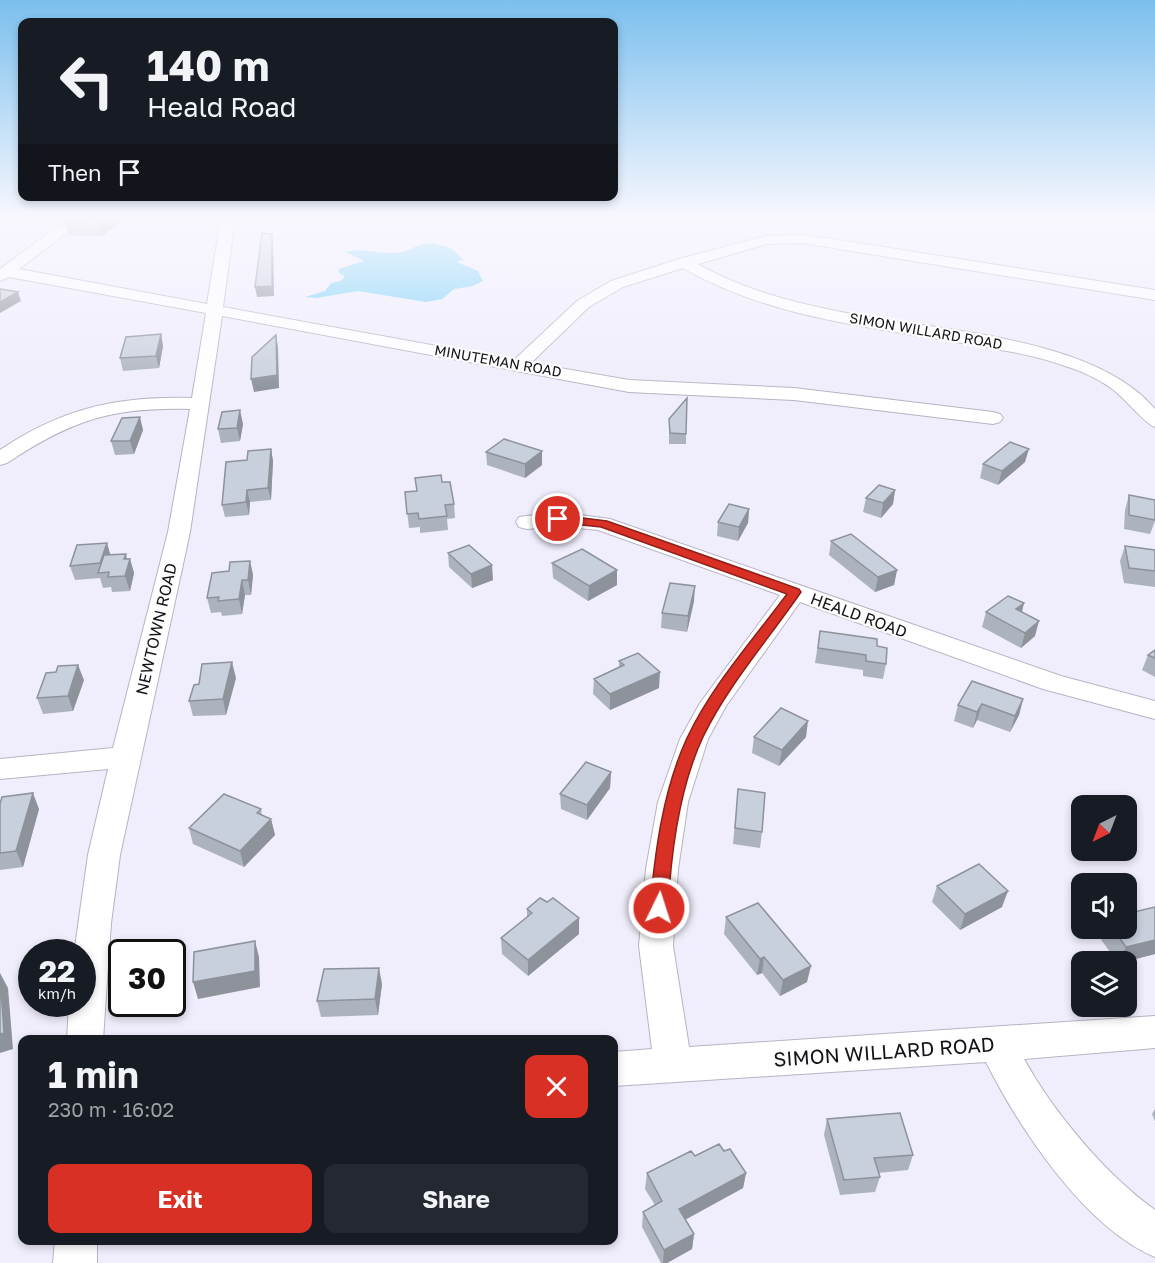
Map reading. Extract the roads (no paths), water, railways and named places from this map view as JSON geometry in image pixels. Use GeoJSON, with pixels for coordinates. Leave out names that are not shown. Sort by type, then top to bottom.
{"type":"FeatureCollection","features":[{"type":"Feature","properties":{"kind":"street","name":"MINUTEMAN ROAD"},"geometry":{"type":"LineString","coordinates":[[20,277],[657,389],[794,394],[993,418]]}},
{"type":"Feature","properties":{"kind":"street","name":"NEWTOWN ROAD"},"geometry":{"type":"LineString","coordinates":[[86,1035],[88,990],[104,857],[125,757],[179,532],[219,277]]}},
{"type":"Feature","properties":{"kind":"street"},"geometry":{"type":"LineString","coordinates":[[519,365],[583,304],[617,284],[639,277]]}},
{"type":"Feature","properties":{"kind":"street","name":"SIMON WILLARD ROAD"},"geometry":{"type":"LineString","coordinates":[[708,277],[729,286],[798,306],[1020,348],[1064,360],[1110,380],[1138,400],[1155,422]]}},
{"type":"Feature","properties":{"kind":"street"},"geometry":{"type":"LineString","coordinates":[[1039,277],[1155,295]]}},
{"type":"Feature","properties":{"kind":"street"},"geometry":{"type":"LineString","coordinates":[[0,459],[27,440],[83,414],[113,406],[153,402],[200,404]]}},
{"type":"Feature","properties":{"kind":"street","name":"HEALD ROAD"},"geometry":{"type":"LineString","coordinates":[[527,522],[558,519],[602,524],[1053,683],[1155,710]]}},
{"type":"Feature","properties":{"kind":"street"},"geometry":{"type":"LineString","coordinates":[[673,1065],[656,946],[662,869],[673,802],[694,739],[714,703],[795,592]]}},
{"type":"Feature","properties":{"kind":"street"},"geometry":{"type":"LineString","coordinates":[[0,769],[125,757]]}},
{"type":"Feature","properties":{"kind":"street","name":"SIMON WILLARD ROAD"},"geometry":{"type":"LineString","coordinates":[[618,1069],[997,1045],[1155,1032]]}},
{"type":"Feature","properties":{"kind":"street"},"geometry":{"type":"LineString","coordinates":[[997,1045],[1022,1093],[1072,1159],[1114,1206],[1155,1236]]}},
{"type":"Feature","properties":{"kind":"street"},"geometry":{"type":"LineString","coordinates":[[75,1263],[76,1245]]}},
{"type":"Feature","properties":{"kind":"water"},"geometry":{"type":"Polygon","coordinates":[[[344,277],[481,277],[483,281],[473,286],[454,289],[442,299],[426,302],[358,291],[316,298],[305,297],[325,291],[331,283],[341,281],[344,277]]]}}]}
